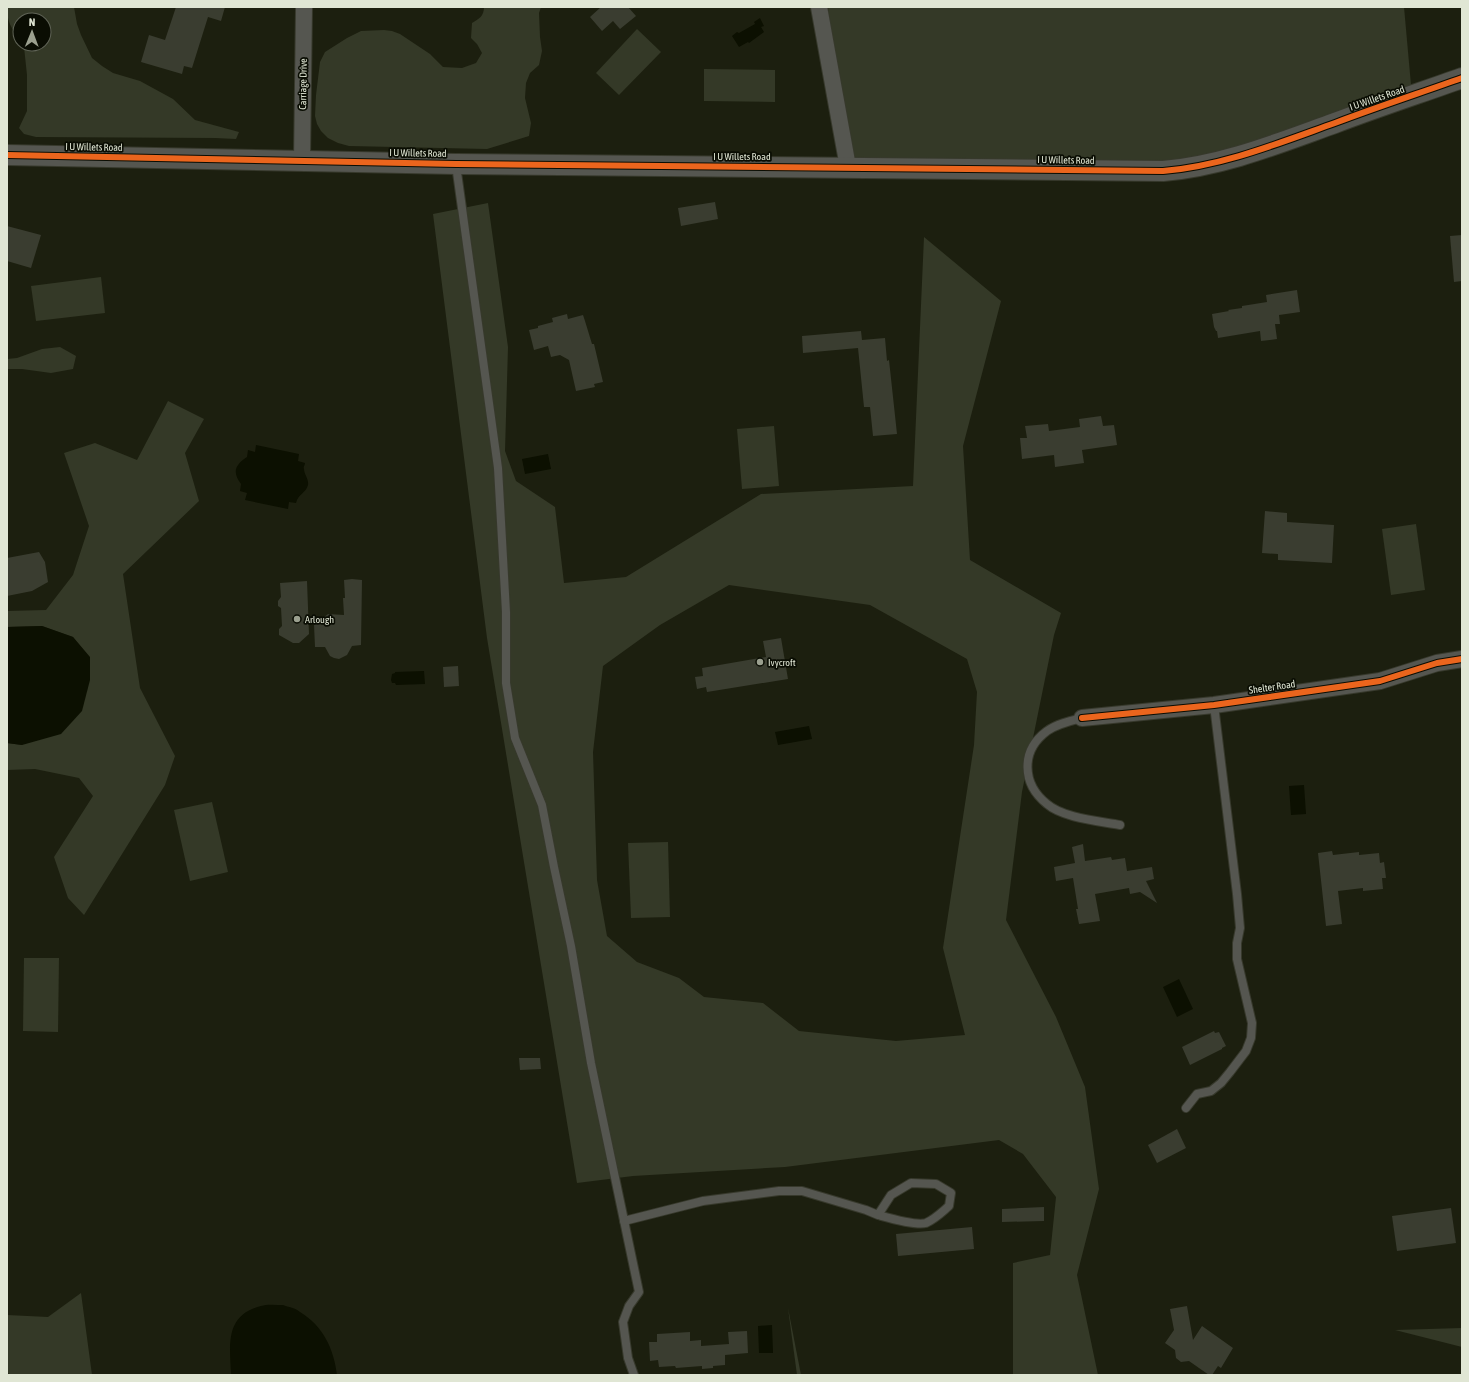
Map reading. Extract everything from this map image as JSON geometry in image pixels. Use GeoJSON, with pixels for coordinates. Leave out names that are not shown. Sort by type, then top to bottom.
{"type":"FeatureCollection","features":[{"type":"Feature","properties":{"kind":"street","name":"Carriage Drive"},"geometry":{"type":"LineString","coordinates":[[302,160],[304,7]]}},
{"type":"Feature","properties":{"kind":"street"},"geometry":{"type":"LineString","coordinates":[[820,7],[848,167]]}},
{"type":"Feature","properties":{"kind":"street","name":"I U Willets Road"},"geometry":{"type":"LineString","coordinates":[[7,155],[456,164],[1147,171],[1192,168],[1220,162],[1286,141],[1462,78]]}},
{"type":"Feature","properties":{"kind":"street","name":"Shelter Road"},"geometry":{"type":"LineString","coordinates":[[1082,718],[1214,705],[1380,681],[1437,663],[1462,659]]}},
{"type":"Feature","properties":{"kind":"lane"},"geometry":{"type":"LineString","coordinates":[[456,164],[498,468],[506,612],[506,683],[515,738],[542,805],[571,946],[591,1063],[639,1292],[629,1306],[623,1322],[628,1358],[634,1375]]}},
{"type":"Feature","properties":{"kind":"lane"},"geometry":{"type":"LineString","coordinates":[[1186,1108],[1197,1094],[1212,1091],[1221,1083],[1246,1050],[1251,1038],[1252,1023],[1237,959],[1237,943],[1240,928],[1237,894],[1214,705]]}},
{"type":"Feature","properties":{"kind":"lane"},"geometry":{"type":"LineString","coordinates":[[1082,718],[1069,721],[1048,730],[1039,738],[1032,748],[1028,758],[1027,770],[1029,780],[1036,793],[1047,805],[1057,810],[1077,817],[1120,825]]}},
{"type":"Feature","properties":{"kind":"lane"},"geometry":{"type":"LineString","coordinates":[[624,1221],[703,1202],[779,1191],[802,1191],[866,1210],[878,1215],[899,1221],[924,1223],[937,1217],[949,1206],[951,1194],[936,1184],[911,1183],[891,1195],[878,1215]]}},
{"type":"Feature","properties":{"kind":"green space"},"geometry":{"type":"Polygon","coordinates":[[[7,7],[74,7],[77,24],[92,58],[113,73],[140,81],[173,99],[195,120],[239,132],[236,139],[36,137],[24,134],[19,128],[27,111],[27,75],[25,52],[52,52],[52,12],[12,12],[12,28],[8,17],[7,7]]]}},
{"type":"Feature","properties":{"kind":"green space"},"geometry":{"type":"Polygon","coordinates":[[[484,7],[541,7],[539,13],[542,51],[539,65],[530,73],[526,83],[525,98],[531,123],[529,136],[487,149],[349,146],[328,138],[321,131],[315,116],[316,95],[320,62],[325,52],[361,31],[384,30],[400,34],[430,54],[443,67],[462,68],[476,63],[482,53],[477,44],[471,38],[472,23],[481,17],[484,7]]]}},
{"type":"Feature","properties":{"kind":"green space"},"geometry":{"type":"Polygon","coordinates":[[[828,7],[1404,7],[1412,96],[1220,162],[848,167],[828,7]]]}},
{"type":"Feature","properties":{"kind":"green space"},"geometry":{"type":"Polygon","coordinates":[[[637,29],[661,52],[619,95],[596,73],[637,29]]]}},
{"type":"Feature","properties":{"kind":"green space"},"geometry":{"type":"Polygon","coordinates":[[[704,69],[775,70],[775,102],[704,101],[704,69]]]}},
{"type":"Feature","properties":{"kind":"green space"},"geometry":{"type":"Polygon","coordinates":[[[488,203],[508,347],[505,451],[516,481],[555,507],[564,583],[626,577],[761,494],[913,486],[924,237],[1001,301],[963,446],[970,560],[1061,613],[1054,635],[1022,792],[1006,920],[1056,1017],[1085,1087],[1099,1189],[1077,1275],[1098,1375],[1013,1375],[1013,1263],[1050,1255],[1056,1197],[1023,1154],[999,1140],[785,1167],[633,1176],[577,1183],[487,638],[433,214],[488,203]],[[729,585],[660,625],[603,666],[593,752],[597,880],[607,936],[637,962],[679,978],[704,997],[763,1003],[799,1031],[896,1041],[965,1035],[943,948],[974,745],[977,692],[967,659],[870,605],[729,585]]]}},
{"type":"Feature","properties":{"kind":"green space"},"geometry":{"type":"Polygon","coordinates":[[[101,277],[105,313],[36,321],[31,286],[101,277]]]}},
{"type":"Feature","properties":{"kind":"green space"},"geometry":{"type":"Polygon","coordinates":[[[60,347],[76,356],[73,369],[51,373],[22,369],[7,369],[7,359],[17,358],[42,349],[60,347]]]}},
{"type":"Feature","properties":{"kind":"green space"},"geometry":{"type":"Polygon","coordinates":[[[168,401],[204,419],[185,453],[199,501],[123,574],[140,688],[175,756],[165,785],[84,915],[68,898],[54,857],[93,796],[79,778],[35,769],[7,770],[7,743],[22,745],[90,658],[73,637],[42,626],[7,627],[7,611],[46,610],[73,575],[89,526],[64,453],[95,443],[137,460],[168,401]]]}},
{"type":"Feature","properties":{"kind":"green space"},"geometry":{"type":"Polygon","coordinates":[[[774,426],[779,486],[742,489],[737,429],[774,426]]]}},
{"type":"Feature","properties":{"kind":"green space"},"geometry":{"type":"Polygon","coordinates":[[[1416,524],[1425,590],[1391,595],[1382,529],[1416,524]]]}},
{"type":"Feature","properties":{"kind":"green space"},"geometry":{"type":"Polygon","coordinates":[[[212,802],[228,872],[190,881],[174,810],[212,802]]]}},
{"type":"Feature","properties":{"kind":"green space"},"geometry":{"type":"Polygon","coordinates":[[[668,842],[670,917],[631,918],[628,843],[668,842]]]}},
{"type":"Feature","properties":{"kind":"green space"},"geometry":{"type":"Polygon","coordinates":[[[24,958],[59,958],[58,1032],[23,1031],[24,958]]]}},
{"type":"Feature","properties":{"kind":"green space"},"geometry":{"type":"Polygon","coordinates":[[[81,1293],[92,1375],[12,1375],[7,1373],[7,1315],[48,1317],[81,1293]]]}},
{"type":"Feature","properties":{"kind":"green space"},"geometry":{"type":"Polygon","coordinates":[[[788,1308],[801,1375],[797,1375],[788,1308]]]}},
{"type":"Feature","properties":{"kind":"green space"},"geometry":{"type":"Polygon","coordinates":[[[1462,1328],[1462,1347],[1395,1330],[1462,1328]]]}},
{"type":"Feature","properties":{"kind":"shaded area"},"geometry":{"type":"Polygon","coordinates":[[[760,18],[764,26],[761,27],[764,32],[749,43],[748,42],[739,47],[732,36],[737,32],[739,33],[755,24],[754,22],[760,18]]]}},
{"type":"Feature","properties":{"kind":"shaded area"},"geometry":{"type":"Polygon","coordinates":[[[256,445],[299,454],[298,461],[305,463],[304,468],[308,485],[296,503],[289,502],[288,509],[245,500],[247,493],[240,491],[241,484],[236,476],[237,466],[247,457],[248,450],[255,452],[256,445]]]}},
{"type":"Feature","properties":{"kind":"shaded area"},"geometry":{"type":"Polygon","coordinates":[[[548,454],[551,469],[525,474],[522,459],[548,454]]]}},
{"type":"Feature","properties":{"kind":"shaded area"},"geometry":{"type":"Polygon","coordinates":[[[42,626],[73,637],[90,657],[90,680],[82,711],[61,734],[22,745],[7,743],[7,627],[42,626]]]}},
{"type":"Feature","properties":{"kind":"shaded area"},"geometry":{"type":"Polygon","coordinates":[[[424,671],[425,684],[396,685],[395,683],[392,683],[391,680],[392,674],[395,672],[424,671]]]}},
{"type":"Feature","properties":{"kind":"shaded area"},"geometry":{"type":"Polygon","coordinates":[[[809,726],[812,739],[778,745],[775,732],[809,726]]]}},
{"type":"Feature","properties":{"kind":"shaded area"},"geometry":{"type":"Polygon","coordinates":[[[1304,785],[1306,814],[1291,815],[1289,786],[1304,785]]]}},
{"type":"Feature","properties":{"kind":"shaded area"},"geometry":{"type":"Polygon","coordinates":[[[1179,979],[1193,1009],[1177,1017],[1163,987],[1179,979]]]}},
{"type":"Feature","properties":{"kind":"shaded area"},"geometry":{"type":"Polygon","coordinates":[[[283,1305],[298,1311],[315,1324],[321,1331],[330,1347],[337,1375],[231,1375],[230,1343],[235,1324],[241,1316],[249,1310],[261,1306],[283,1305]]]}},
{"type":"Feature","properties":{"kind":"shaded area"},"geometry":{"type":"Polygon","coordinates":[[[772,1325],[773,1353],[759,1353],[758,1326],[772,1325]]]}},
{"type":"Feature","properties":{"kind":"building"},"geometry":{"type":"Polygon","coordinates":[[[176,7],[225,7],[221,21],[208,17],[192,68],[184,66],[182,74],[141,62],[149,35],[165,40],[176,7]]]}},
{"type":"Feature","properties":{"kind":"building"},"geometry":{"type":"Polygon","coordinates":[[[601,7],[628,7],[636,16],[620,29],[613,21],[602,31],[590,17],[601,7]]]}},
{"type":"Feature","properties":{"kind":"building"},"geometry":{"type":"Polygon","coordinates":[[[715,202],[718,219],[681,226],[678,208],[715,202]]]}},
{"type":"Feature","properties":{"kind":"building"},"geometry":{"type":"Polygon","coordinates":[[[7,226],[41,235],[31,268],[7,261],[7,226]]]}},
{"type":"Feature","properties":{"kind":"building"},"geometry":{"type":"Polygon","coordinates":[[[1462,235],[1462,281],[1454,282],[1450,236],[1462,235]]]}},
{"type":"Feature","properties":{"kind":"building"},"geometry":{"type":"Polygon","coordinates":[[[1297,290],[1300,312],[1279,315],[1280,324],[1275,324],[1277,339],[1261,341],[1260,331],[1218,338],[1217,331],[1214,327],[1212,314],[1242,308],[1242,306],[1267,302],[1266,295],[1297,290]]]}},
{"type":"Feature","properties":{"kind":"building"},"geometry":{"type":"Polygon","coordinates":[[[567,314],[568,319],[583,315],[592,344],[594,344],[603,382],[594,384],[595,387],[576,391],[569,360],[560,355],[551,357],[548,346],[534,350],[529,330],[553,322],[552,318],[567,314]]]}},
{"type":"Feature","properties":{"kind":"building"},"geometry":{"type":"Polygon","coordinates":[[[861,331],[862,340],[885,338],[887,361],[889,360],[897,434],[873,436],[870,407],[864,407],[858,348],[803,353],[802,336],[861,331]]]}},
{"type":"Feature","properties":{"kind":"building"},"geometry":{"type":"Polygon","coordinates":[[[1101,416],[1103,426],[1114,425],[1117,445],[1082,450],[1084,463],[1055,467],[1054,455],[1022,459],[1020,438],[1027,438],[1025,426],[1048,424],[1049,431],[1080,427],[1079,419],[1101,416]]]}},
{"type":"Feature","properties":{"kind":"building"},"geometry":{"type":"Polygon","coordinates":[[[1265,511],[1287,513],[1287,522],[1334,525],[1332,563],[1278,560],[1278,554],[1262,553],[1265,511]]]}},
{"type":"Feature","properties":{"kind":"building"},"geometry":{"type":"Polygon","coordinates":[[[39,552],[45,562],[48,582],[32,591],[7,596],[7,558],[39,552]]]}},
{"type":"Feature","properties":{"kind":"building"},"geometry":{"type":"Polygon","coordinates":[[[344,580],[362,580],[361,645],[352,646],[347,655],[339,659],[330,656],[325,647],[315,647],[314,625],[328,614],[344,615],[344,580]]]}},
{"type":"Feature","properties":{"kind":"building"},"geometry":{"type":"Polygon","coordinates":[[[307,581],[309,634],[299,643],[293,643],[279,635],[279,629],[282,626],[281,608],[278,606],[278,601],[281,597],[280,583],[307,581]]]}},
{"type":"Feature","properties":{"kind":"building","name":"Ivycroft"},"geometry":{"type":"Polygon","coordinates":[[[781,638],[788,679],[707,692],[706,687],[697,689],[695,677],[703,676],[702,668],[766,657],[763,641],[781,638]]]}},
{"type":"Feature","properties":{"kind":"building"},"geometry":{"type":"Polygon","coordinates":[[[458,666],[459,686],[444,687],[443,667],[458,666]]]}},
{"type":"Feature","properties":{"kind":"building"},"geometry":{"type":"Polygon","coordinates":[[[1083,844],[1085,861],[1111,857],[1112,860],[1125,858],[1127,871],[1152,867],[1154,879],[1146,881],[1157,903],[1140,892],[1130,894],[1129,888],[1095,894],[1100,921],[1079,924],[1073,878],[1056,881],[1054,867],[1075,863],[1072,847],[1083,844]]]}},
{"type":"Feature","properties":{"kind":"building"},"geometry":{"type":"Polygon","coordinates":[[[1332,851],[1333,855],[1359,852],[1359,855],[1379,853],[1380,863],[1384,862],[1386,878],[1382,878],[1383,889],[1363,891],[1363,888],[1338,891],[1342,924],[1326,926],[1318,853],[1332,851]]]}},
{"type":"Feature","properties":{"kind":"building"},"geometry":{"type":"Polygon","coordinates":[[[1214,1031],[1215,1033],[1219,1032],[1226,1046],[1190,1065],[1182,1047],[1214,1031]]]}},
{"type":"Feature","properties":{"kind":"building"},"geometry":{"type":"Polygon","coordinates":[[[519,1058],[540,1058],[541,1069],[520,1070],[519,1058]]]}},
{"type":"Feature","properties":{"kind":"building"},"geometry":{"type":"Polygon","coordinates":[[[1177,1129],[1186,1148],[1157,1163],[1148,1145],[1177,1129]]]}},
{"type":"Feature","properties":{"kind":"building"},"geometry":{"type":"Polygon","coordinates":[[[1044,1207],[1044,1221],[1002,1222],[1002,1209],[1044,1207]]]}},
{"type":"Feature","properties":{"kind":"building"},"geometry":{"type":"Polygon","coordinates":[[[1451,1208],[1456,1243],[1397,1251],[1392,1216],[1451,1208]]]}},
{"type":"Feature","properties":{"kind":"building"},"geometry":{"type":"Polygon","coordinates":[[[972,1227],[974,1249],[898,1256],[896,1234],[972,1227]]]}},
{"type":"Feature","properties":{"kind":"building"},"geometry":{"type":"Polygon","coordinates":[[[1187,1306],[1193,1340],[1202,1326],[1233,1348],[1221,1368],[1218,1366],[1212,1375],[1209,1375],[1189,1361],[1181,1362],[1176,1358],[1175,1350],[1165,1343],[1174,1330],[1170,1309],[1187,1306]]]}},
{"type":"Feature","properties":{"kind":"building"},"geometry":{"type":"Polygon","coordinates":[[[747,1331],[748,1353],[725,1355],[725,1365],[702,1369],[702,1366],[676,1368],[675,1366],[659,1367],[658,1360],[650,1361],[649,1342],[657,1342],[657,1334],[690,1332],[690,1341],[701,1340],[701,1346],[729,1344],[728,1332],[747,1331]]]}},
{"type":"Feature","properties":{"kind":"cycle path"},"geometry":{"type":"LineString","coordinates":[[7,155],[456,164],[1163,171],[1207,164],[1250,153],[1462,78]]}},
{"type":"Feature","properties":{"kind":"cycle path"},"geometry":{"type":"LineString","coordinates":[[1082,718],[1214,705],[1380,681],[1437,663],[1462,659]]}},
{"type":"Feature","properties":{"kind":"place","name":"Arlough"},"geometry":{"type":"Point","coordinates":[297,619]}},
{"type":"Feature","properties":{"kind":"place","name":"Ivycroft"},"geometry":{"type":"Point","coordinates":[760,662]}}]}
